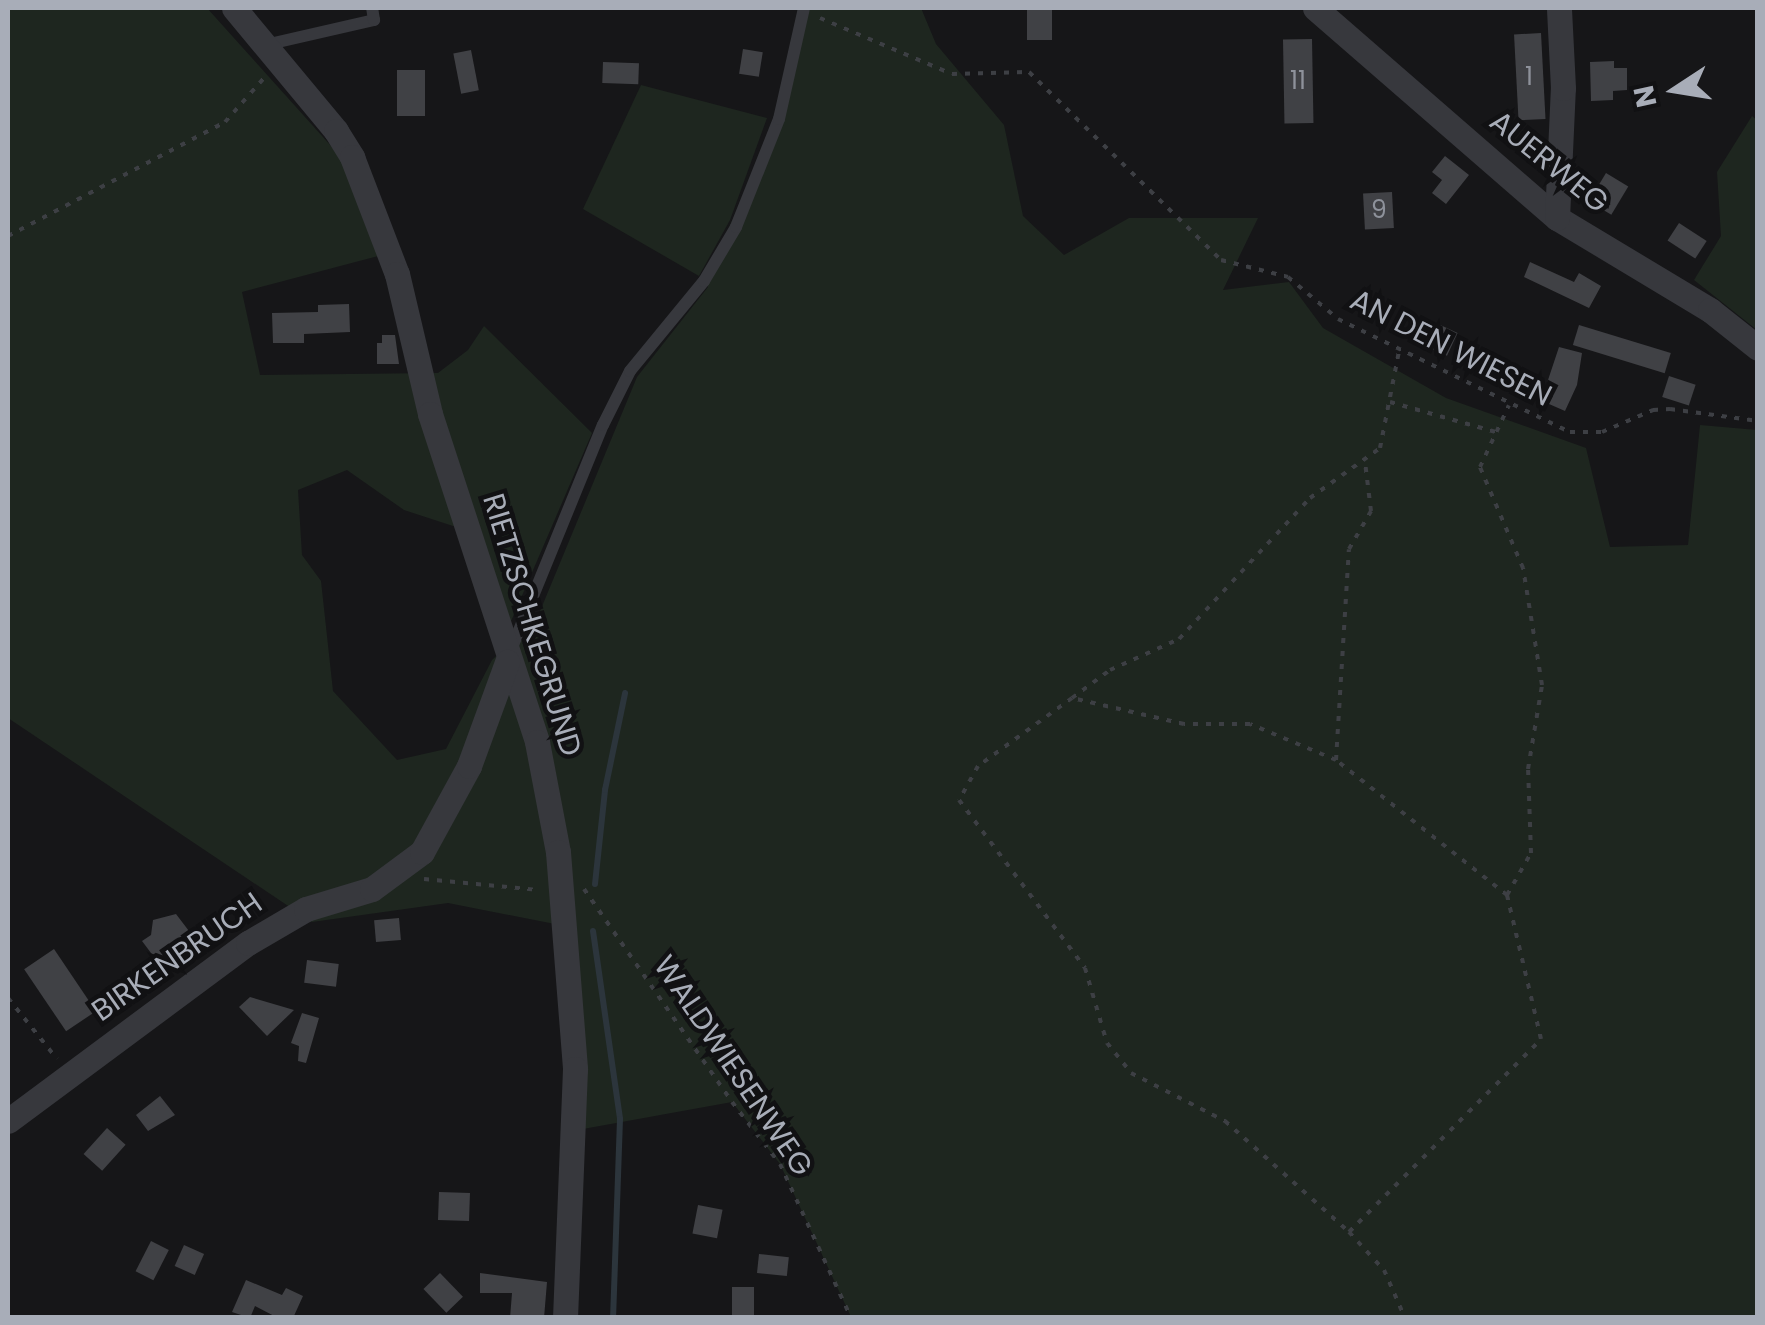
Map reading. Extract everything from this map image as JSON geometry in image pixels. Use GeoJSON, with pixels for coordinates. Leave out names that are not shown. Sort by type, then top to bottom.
{"type":"FeatureCollection","features":[{"type":"Feature","properties":{"kind":"street","name":"RIETZSCHKEGRUND"},"geometry":{"type":"LineString","coordinates":[[234,8],[336,131],[368,197],[397,274],[430,414],[549,791],[569,888],[576,1069],[565,1318]]}},
{"type":"Feature","properties":{"kind":"street","name":"AUERWEG"},"geometry":{"type":"LineString","coordinates":[[1315,8],[1557,218],[1710,310],[1758,348]]}},
{"type":"Feature","properties":{"kind":"street"},"geometry":{"type":"LineString","coordinates":[[1557,218],[1563,88],[1560,8]]}},
{"type":"Feature","properties":{"kind":"street","name":"BIRKENBRUCH"},"geometry":{"type":"LineString","coordinates":[[8,1121],[248,942],[306,909],[372,889],[422,852],[469,766],[508,662]]}},
{"type":"Feature","properties":{"kind":"lane"},"geometry":{"type":"LineString","coordinates":[[270,55],[374,20],[372,8]]}},
{"type":"Feature","properties":{"kind":"lane"},"geometry":{"type":"LineString","coordinates":[[508,662],[526,607],[630,372],[704,282],[736,227],[778,120],[804,10]]}},
{"type":"Feature","properties":{"kind":"path","name":"AN DEN WIESEN"},"geometry":{"type":"LineString","coordinates":[[804,10],[952,74],[1029,72],[1221,260],[1288,277],[1338,319],[1570,432],[1586,434],[1653,410],[1670,409],[1758,421]]}},
{"type":"Feature","properties":{"kind":"path"},"geometry":{"type":"LineString","coordinates":[[8,236],[224,122],[270,55]]}},
{"type":"Feature","properties":{"kind":"path"},"geometry":{"type":"LineString","coordinates":[[1399,349],[1380,448],[1310,498],[1179,639],[1110,670],[978,766],[959,800],[1086,968],[1108,1043],[1131,1073],[1224,1121],[1349,1232],[1384,1270],[1404,1318]]}},
{"type":"Feature","properties":{"kind":"path"},"geometry":{"type":"LineString","coordinates":[[1389,402],[1496,432]]}},
{"type":"Feature","properties":{"kind":"path"},"geometry":{"type":"LineString","coordinates":[[1507,896],[1532,852],[1528,769],[1542,685],[1523,568],[1480,467],[1509,405]]}},
{"type":"Feature","properties":{"kind":"path"},"geometry":{"type":"LineString","coordinates":[[1336,760],[1349,549],[1371,511],[1365,460]]}},
{"type":"Feature","properties":{"kind":"path"},"geometry":{"type":"LineString","coordinates":[[1072,698],[1184,724],[1250,724],[1336,760],[1507,896],[1541,1039],[1349,1232]]}},
{"type":"Feature","properties":{"kind":"path"},"geometry":{"type":"LineString","coordinates":[[391,876],[569,888]]}},
{"type":"Feature","properties":{"kind":"path","name":"WALDWIESENWEG"},"geometry":{"type":"LineString","coordinates":[[569,888],[780,1164],[851,1318]]}},
{"type":"Feature","properties":{"kind":"path"},"geometry":{"type":"LineString","coordinates":[[8,998],[69,1074]]}},
{"type":"Feature","properties":{"kind":"shaded area"},"geometry":{"type":"Polygon","coordinates":[[[8,8],[207,8],[340,156],[382,255],[242,292],[260,375],[438,373],[468,350],[484,326],[592,433],[506,633],[475,526],[453,526],[404,510],[347,470],[298,490],[302,555],[321,581],[333,691],[397,760],[446,749],[492,660],[538,616],[637,377],[708,287],[704,281],[779,119],[798,8],[921,8],[936,44],[1004,125],[1023,216],[1064,255],[1129,218],[1258,218],[1223,290],[1289,282],[1323,328],[1446,398],[1586,448],[1610,547],[1688,545],[1700,425],[1757,430],[1757,1317],[851,1317],[780,1164],[732,1102],[572,1131],[560,925],[448,903],[312,922],[8,718],[8,8]]]}},
{"type":"Feature","properties":{"kind":"shaded area"},"geometry":{"type":"Polygon","coordinates":[[[641,85],[767,118],[730,220],[699,276],[583,209],[641,85]]]}},
{"type":"Feature","properties":{"kind":"shaded area"},"geometry":{"type":"Polygon","coordinates":[[[1752,116],[1758,121],[1757,330],[1694,280],[1721,236],[1717,172],[1752,116]]]}},
{"type":"Feature","properties":{"kind":"building"},"geometry":{"type":"Polygon","coordinates":[[[1027,9],[1052,9],[1052,40],[1027,40],[1027,9]]]}},
{"type":"Feature","properties":{"kind":"building"},"geometry":{"type":"Polygon","coordinates":[[[1541,33],[1546,119],[1519,120],[1514,34],[1541,33]]]}},
{"type":"Feature","properties":{"kind":"building"},"geometry":{"type":"Polygon","coordinates":[[[1312,39],[1313,123],[1284,123],[1283,40],[1312,39]]]}},
{"type":"Feature","properties":{"kind":"building"},"geometry":{"type":"Polygon","coordinates":[[[743,49],[763,52],[759,77],[739,74],[743,49]]]}},
{"type":"Feature","properties":{"kind":"building"},"geometry":{"type":"Polygon","coordinates":[[[471,50],[479,90],[461,94],[453,53],[471,50]]]}},
{"type":"Feature","properties":{"kind":"building"},"geometry":{"type":"Polygon","coordinates":[[[1614,61],[1614,68],[1627,68],[1627,90],[1613,91],[1613,100],[1591,101],[1590,62],[1614,61]]]}},
{"type":"Feature","properties":{"kind":"building"},"geometry":{"type":"Polygon","coordinates":[[[603,62],[639,63],[638,84],[602,83],[603,62]]]}},
{"type":"Feature","properties":{"kind":"building"},"geometry":{"type":"Polygon","coordinates":[[[397,70],[425,70],[425,116],[397,116],[397,70]]]}},
{"type":"Feature","properties":{"kind":"building"},"geometry":{"type":"Polygon","coordinates":[[[1445,156],[1469,175],[1446,204],[1432,193],[1442,180],[1432,172],[1445,156]]]}},
{"type":"Feature","properties":{"kind":"building"},"geometry":{"type":"Polygon","coordinates":[[[1606,173],[1628,186],[1611,215],[1589,201],[1606,173]]]}},
{"type":"Feature","properties":{"kind":"building"},"geometry":{"type":"Polygon","coordinates":[[[1392,192],[1394,228],[1365,229],[1363,194],[1392,192]]]}},
{"type":"Feature","properties":{"kind":"building"},"geometry":{"type":"Polygon","coordinates":[[[1679,223],[1707,241],[1695,259],[1668,241],[1679,223]]]}},
{"type":"Feature","properties":{"kind":"building"},"geometry":{"type":"Polygon","coordinates":[[[1530,262],[1574,282],[1579,273],[1601,286],[1589,308],[1524,277],[1530,262]]]}},
{"type":"Feature","properties":{"kind":"building"},"geometry":{"type":"Polygon","coordinates":[[[349,304],[350,332],[304,334],[304,343],[273,343],[272,313],[318,312],[318,305],[349,304]]]}},
{"type":"Feature","properties":{"kind":"building"},"geometry":{"type":"Polygon","coordinates":[[[1434,322],[1458,333],[1447,356],[1423,345],[1434,322]]]}},
{"type":"Feature","properties":{"kind":"building"},"geometry":{"type":"Polygon","coordinates":[[[1579,325],[1671,353],[1665,373],[1573,345],[1579,325]]]}},
{"type":"Feature","properties":{"kind":"building"},"geometry":{"type":"Polygon","coordinates":[[[382,335],[395,335],[399,364],[377,364],[377,343],[382,343],[382,335]]]}},
{"type":"Feature","properties":{"kind":"building"},"geometry":{"type":"Polygon","coordinates":[[[1559,347],[1582,353],[1577,385],[1565,411],[1549,404],[1553,396],[1544,392],[1559,347]]]}},
{"type":"Feature","properties":{"kind":"building"},"geometry":{"type":"Polygon","coordinates":[[[1669,376],[1696,385],[1689,406],[1662,397],[1669,376]]]}},
{"type":"Feature","properties":{"kind":"building"},"geometry":{"type":"Polygon","coordinates":[[[176,914],[192,935],[157,961],[142,941],[151,935],[153,920],[176,914]]]}},
{"type":"Feature","properties":{"kind":"building"},"geometry":{"type":"Polygon","coordinates":[[[399,918],[401,940],[376,942],[374,920],[399,918]]]}},
{"type":"Feature","properties":{"kind":"building"},"geometry":{"type":"Polygon","coordinates":[[[54,949],[96,1011],[66,1031],[24,969],[54,949]]]}},
{"type":"Feature","properties":{"kind":"building"},"geometry":{"type":"Polygon","coordinates":[[[307,960],[339,964],[336,987],[304,983],[307,960]]]}},
{"type":"Feature","properties":{"kind":"building"},"geometry":{"type":"Polygon","coordinates":[[[250,997],[294,1010],[267,1036],[239,1007],[250,997]]]}},
{"type":"Feature","properties":{"kind":"building"},"geometry":{"type":"Polygon","coordinates":[[[302,1013],[319,1018],[306,1063],[298,1061],[299,1046],[291,1043],[302,1013]]]}},
{"type":"Feature","properties":{"kind":"building"},"geometry":{"type":"Polygon","coordinates":[[[160,1096],[175,1115],[148,1131],[136,1115],[160,1096]]]}},
{"type":"Feature","properties":{"kind":"building"},"geometry":{"type":"Polygon","coordinates":[[[107,1128],[126,1145],[102,1171],[84,1154],[107,1128]]]}},
{"type":"Feature","properties":{"kind":"building"},"geometry":{"type":"Polygon","coordinates":[[[439,1192],[470,1193],[469,1221],[438,1220],[439,1192]]]}},
{"type":"Feature","properties":{"kind":"building"},"geometry":{"type":"Polygon","coordinates":[[[698,1205],[723,1210],[717,1238],[692,1233],[698,1205]]]}},
{"type":"Feature","properties":{"kind":"building"},"geometry":{"type":"Polygon","coordinates":[[[151,1241],[169,1250],[153,1280],[136,1271],[151,1241]]]}},
{"type":"Feature","properties":{"kind":"building"},"geometry":{"type":"Polygon","coordinates":[[[184,1245],[204,1254],[195,1275],[175,1266],[184,1245]]]}},
{"type":"Feature","properties":{"kind":"building"},"geometry":{"type":"Polygon","coordinates":[[[759,1254],[789,1257],[787,1276],[757,1273],[759,1254]]]}},
{"type":"Feature","properties":{"kind":"building"},"geometry":{"type":"Polygon","coordinates":[[[440,1273],[463,1297],[446,1313],[423,1289],[440,1273]]]}},
{"type":"Feature","properties":{"kind":"building"},"geometry":{"type":"Polygon","coordinates":[[[480,1273],[547,1282],[544,1318],[510,1318],[512,1293],[480,1293],[480,1273]]]}},
{"type":"Feature","properties":{"kind":"building"},"geometry":{"type":"Polygon","coordinates":[[[246,1280],[282,1295],[286,1288],[303,1296],[293,1318],[278,1318],[255,1306],[250,1318],[232,1312],[246,1280]]]}},
{"type":"Feature","properties":{"kind":"building"},"geometry":{"type":"Polygon","coordinates":[[[732,1287],[754,1287],[754,1318],[732,1318],[732,1287]]]}},
{"type":"Feature","properties":{"kind":"waterway"},"geometry":{"type":"LineString","coordinates":[[595,884],[605,790],[625,693]]}},
{"type":"Feature","properties":{"kind":"waterway"},"geometry":{"type":"LineString","coordinates":[[593,931],[620,1119],[613,1318]]}}]}
